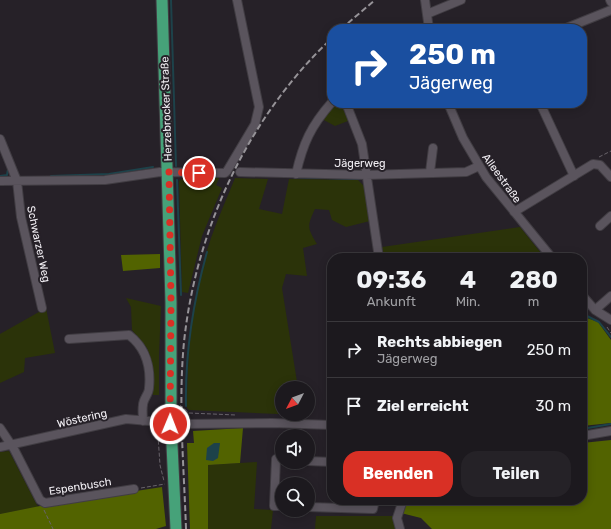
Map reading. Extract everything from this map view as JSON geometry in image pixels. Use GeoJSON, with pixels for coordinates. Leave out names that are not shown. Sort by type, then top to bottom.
{"type":"FeatureCollection","features":[{"type":"Feature","properties":{"kind":"main road","name":"Herzebrocker Straße"},"geometry":{"type":"LineString","coordinates":[[162,0],[169,172],[170,424],[176,529]]}},
{"type":"Feature","properties":{"kind":"street"},"geometry":{"type":"LineString","coordinates":[[0,181],[105,180],[169,172],[225,173],[228,171],[257,120],[258,107],[237,0]]}},
{"type":"Feature","properties":{"kind":"street"},"geometry":{"type":"LineString","coordinates":[[425,0],[428,24]]}},
{"type":"Feature","properties":{"kind":"street"},"geometry":{"type":"LineString","coordinates":[[427,14],[461,0]]}},
{"type":"Feature","properties":{"kind":"street"},"geometry":{"type":"LineString","coordinates":[[576,24],[611,10]]}},
{"type":"Feature","properties":{"kind":"street"},"geometry":{"type":"LineString","coordinates":[[296,174],[301,151],[309,132],[327,108]]}},
{"type":"Feature","properties":{"kind":"street"},"geometry":{"type":"LineString","coordinates":[[348,108],[362,144],[378,253]]}},
{"type":"Feature","properties":{"kind":"street","name":"Alleestraße"},"geometry":{"type":"LineString","coordinates":[[450,108],[463,138],[479,166],[548,253]]}},
{"type":"Feature","properties":{"kind":"street"},"geometry":{"type":"LineString","coordinates":[[543,108],[574,176]]}},
{"type":"Feature","properties":{"kind":"street","name":"Schwarzer Weg"},"geometry":{"type":"LineString","coordinates":[[0,139],[17,181],[21,217],[42,308]]}},
{"type":"Feature","properties":{"kind":"street"},"geometry":{"type":"LineString","coordinates":[[430,172],[433,148]]}},
{"type":"Feature","properties":{"kind":"street"},"geometry":{"type":"LineString","coordinates":[[514,212],[593,164],[600,165],[611,177]]}},
{"type":"Feature","properties":{"kind":"street","name":"Jägerweg"},"geometry":{"type":"LineString","coordinates":[[240,172],[366,175],[466,172],[479,166]]}},
{"type":"Feature","properties":{"kind":"street"},"geometry":{"type":"LineString","coordinates":[[600,226],[611,216]]}},
{"type":"Feature","properties":{"kind":"street"},"geometry":{"type":"LineString","coordinates":[[595,310],[611,296]]}},
{"type":"Feature","properties":{"kind":"street"},"geometry":{"type":"LineString","coordinates":[[587,301],[595,310],[611,320]]}},
{"type":"Feature","properties":{"kind":"street"},"geometry":{"type":"LineString","coordinates":[[69,339],[130,335],[134,339],[143,350],[147,360],[150,390],[142,404],[143,421]]}},
{"type":"Feature","properties":{"kind":"street","name":"Wöstering"},"geometry":{"type":"LineString","coordinates":[[0,447],[126,419],[170,424],[272,423],[327,425]]}},
{"type":"Feature","properties":{"kind":"street","name":"Espenbusch"},"geometry":{"type":"LineString","coordinates":[[0,428],[41,501],[45,503],[134,489]]}},
{"type":"Feature","properties":{"kind":"street"},"geometry":{"type":"LineString","coordinates":[[587,435],[611,431]]}},
{"type":"Feature","properties":{"kind":"street"},"geometry":{"type":"LineString","coordinates":[[315,461],[327,462]]}},
{"type":"Feature","properties":{"kind":"street"},"geometry":{"type":"LineString","coordinates":[[275,482],[275,506]]}},
{"type":"Feature","properties":{"kind":"street"},"geometry":{"type":"LineString","coordinates":[[315,507],[373,509],[374,505]]}},
{"type":"Feature","properties":{"kind":"street"},"geometry":{"type":"LineString","coordinates":[[400,529],[397,518],[401,505]]}},
{"type":"Feature","properties":{"kind":"path"},"geometry":{"type":"LineString","coordinates":[[597,164],[598,157],[611,151]]}},
{"type":"Feature","properties":{"kind":"path"},"geometry":{"type":"LineString","coordinates":[[134,489],[165,484],[160,465],[156,412],[160,409],[161,404],[171,404]]}},
{"type":"Feature","properties":{"kind":"path"},"geometry":{"type":"LineString","coordinates":[[41,501],[44,512],[53,529]]}},
{"type":"Feature","properties":{"kind":"green space"},"geometry":{"type":"Polygon","coordinates":[[[332,108],[343,108],[348,121],[335,126],[322,119],[332,108]]]}},
{"type":"Feature","properties":{"kind":"green space"},"geometry":{"type":"Polygon","coordinates":[[[220,176],[216,185],[222,188],[202,236],[188,293],[182,292],[179,181],[185,177],[220,176]]]}},
{"type":"Feature","properties":{"kind":"green space"},"geometry":{"type":"Polygon","coordinates":[[[235,178],[268,179],[259,209],[282,214],[289,179],[358,180],[364,186],[370,221],[346,227],[332,220],[329,210],[315,209],[309,223],[309,227],[317,244],[303,248],[307,276],[286,274],[282,288],[297,381],[275,381],[275,414],[189,410],[187,408],[188,365],[195,300],[205,258],[235,178]]]}},
{"type":"Feature","properties":{"kind":"green space"},"geometry":{"type":"Polygon","coordinates":[[[520,227],[541,253],[383,253],[382,247],[520,227]]]}},
{"type":"Feature","properties":{"kind":"green space"},"geometry":{"type":"Polygon","coordinates":[[[160,254],[160,268],[123,271],[121,255],[160,254]]]}},
{"type":"Feature","properties":{"kind":"green space"},"geometry":{"type":"Polygon","coordinates":[[[126,298],[161,306],[159,395],[153,395],[151,359],[147,348],[132,330],[131,307],[126,298]]]}},
{"type":"Feature","properties":{"kind":"green space"},"geometry":{"type":"Polygon","coordinates":[[[46,308],[55,353],[25,358],[24,372],[0,383],[0,334],[46,308]]]}},
{"type":"Feature","properties":{"kind":"green space"},"geometry":{"type":"Polygon","coordinates":[[[587,318],[598,322],[611,340],[611,423],[587,425],[587,318]]]}},
{"type":"Feature","properties":{"kind":"green space"},"geometry":{"type":"Polygon","coordinates":[[[243,428],[240,463],[208,465],[208,529],[190,529],[187,443],[194,443],[193,431],[243,428]]]}},
{"type":"Feature","properties":{"kind":"green space"},"geometry":{"type":"Polygon","coordinates":[[[611,440],[611,529],[432,529],[421,518],[401,513],[403,505],[587,505],[587,442],[611,440]]]}},
{"type":"Feature","properties":{"kind":"green space"},"geometry":{"type":"Polygon","coordinates":[[[9,451],[38,507],[0,514],[0,452],[9,451]]]}},
{"type":"Feature","properties":{"kind":"green space"},"geometry":{"type":"Polygon","coordinates":[[[257,462],[254,509],[273,510],[271,529],[208,529],[208,465],[257,462]]]}},
{"type":"Feature","properties":{"kind":"green space"},"geometry":{"type":"Polygon","coordinates":[[[162,487],[166,526],[156,529],[0,529],[0,514],[45,505],[162,487]]]}},
{"type":"Feature","properties":{"kind":"green space"},"geometry":{"type":"Polygon","coordinates":[[[316,516],[394,516],[396,529],[315,529],[316,516]]]}},
{"type":"Feature","properties":{"kind":"water"},"geometry":{"type":"Polygon","coordinates":[[[214,443],[220,443],[218,458],[213,461],[206,460],[207,448],[214,443]]]}},
{"type":"Feature","properties":{"kind":"waterway"},"geometry":{"type":"LineString","coordinates":[[171,0],[176,166]]}},
{"type":"Feature","properties":{"kind":"waterway"},"geometry":{"type":"LineString","coordinates":[[51,176],[109,174],[153,167]]}},
{"type":"Feature","properties":{"kind":"waterway"},"geometry":{"type":"LineString","coordinates":[[0,176],[7,175],[8,169]]}},
{"type":"Feature","properties":{"kind":"waterway"},"geometry":{"type":"LineString","coordinates":[[290,177],[359,179]]}},
{"type":"Feature","properties":{"kind":"waterway"},"geometry":{"type":"LineString","coordinates":[[177,180],[181,295]]}},
{"type":"Feature","properties":{"kind":"waterway"},"geometry":{"type":"LineString","coordinates":[[186,406],[187,367],[191,328],[207,252]]}},
{"type":"Feature","properties":{"kind":"waterway"},"geometry":{"type":"LineString","coordinates":[[587,316],[599,322],[611,337]]}},
{"type":"Feature","properties":{"kind":"waterway"},"geometry":{"type":"LineString","coordinates":[[587,428],[611,424]]}},
{"type":"Feature","properties":{"kind":"railway"},"geometry":{"type":"LineString","coordinates":[[347,24],[375,0]]}},
{"type":"Feature","properties":{"kind":"railway"},"geometry":{"type":"LineString","coordinates":[[186,529],[182,436],[182,365],[190,299],[201,257],[214,216],[231,176],[252,138],[276,102],[302,69],[327,43]]}},
{"type":"Feature","properties":{"kind":"route"},"geometry":{"type":"LineString","coordinates":[[170,424],[171,302],[169,172],[199,173]]}}]}
